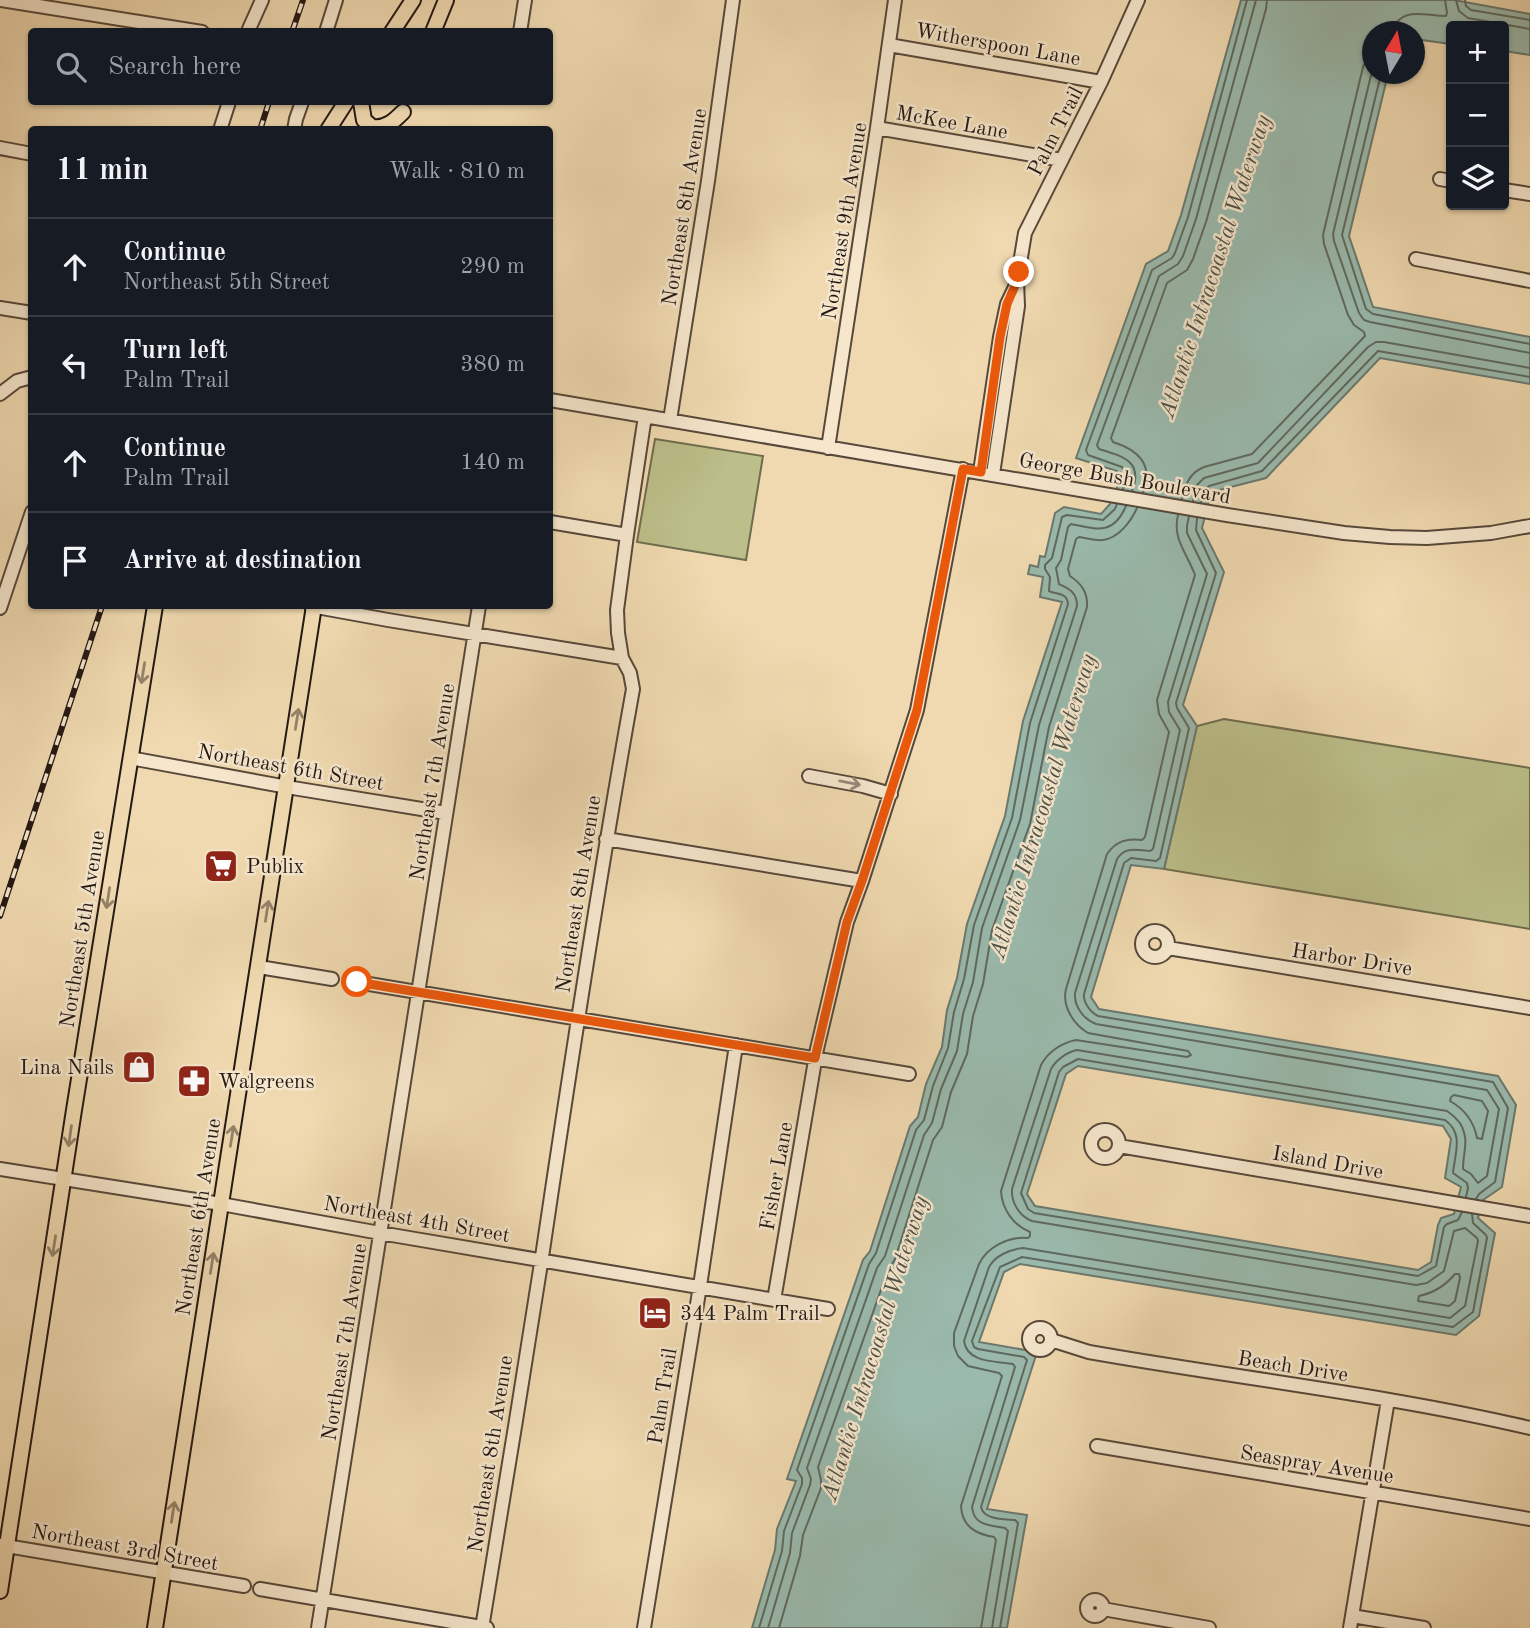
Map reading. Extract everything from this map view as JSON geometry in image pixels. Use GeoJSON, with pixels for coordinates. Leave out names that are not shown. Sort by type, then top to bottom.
{"type":"FeatureCollection","features":[{"type":"Feature","properties":{"kind":"main road"},"geometry":{"type":"LineString","coordinates":[[395,28],[413,0]]}},
{"type":"Feature","properties":{"kind":"main road"},"geometry":{"type":"LineString","coordinates":[[435,28],[446,0]]}},
{"type":"Feature","properties":{"kind":"main road"},"geometry":{"type":"LineString","coordinates":[[331,126],[344,105]]}},
{"type":"Feature","properties":{"kind":"main road"},"geometry":{"type":"LineString","coordinates":[[362,105],[364,120],[371,126]]}},
{"type":"Feature","properties":{"kind":"main road"},"geometry":{"type":"LineString","coordinates":[[386,126],[396,119],[405,107]]}},
{"type":"Feature","properties":{"kind":"main road"},"geometry":{"type":"LineString","coordinates":[[399,126],[405,107]]}},
{"type":"Feature","properties":{"kind":"main road","name":"Northeast 5th Avenue"},"geometry":{"type":"LineString","coordinates":[[0,1591],[4,1545],[155,609]]}},
{"type":"Feature","properties":{"kind":"main road","name":"Northeast 6th Avenue"},"geometry":{"type":"LineString","coordinates":[[155,1628],[313,609]]}},
{"type":"Feature","properties":{"kind":"street"},"geometry":{"type":"LineString","coordinates":[[1,0],[177,28]]}},
{"type":"Feature","properties":{"kind":"street"},"geometry":{"type":"LineString","coordinates":[[327,28],[336,0]]}},
{"type":"Feature","properties":{"kind":"street"},"geometry":{"type":"LineString","coordinates":[[521,28],[525,0]]}},
{"type":"Feature","properties":{"kind":"street","name":"Northeast 8th Avenue"},"geometry":{"type":"LineString","coordinates":[[670,420],[708,181],[733,0]]}},
{"type":"Feature","properties":{"kind":"street","name":"Northeast 9th Avenue"},"geometry":{"type":"LineString","coordinates":[[828,448],[895,0]]}},
{"type":"Feature","properties":{"kind":"street","name":"Palm Trail"},"geometry":{"type":"LineString","coordinates":[[987,473],[1000,337],[1007,304],[1017,281],[1025,233],[1101,82],[1138,0]]}},
{"type":"Feature","properties":{"kind":"street"},"geometry":{"type":"LineString","coordinates":[[251,28],[260,4]]}},
{"type":"Feature","properties":{"kind":"street","name":"Witherspoon Lane"},"geometry":{"type":"LineString","coordinates":[[889,45],[1101,82]]}},
{"type":"Feature","properties":{"kind":"street"},"geometry":{"type":"LineString","coordinates":[[221,126],[228,105]]}},
{"type":"Feature","properties":{"kind":"street"},"geometry":{"type":"LineString","coordinates":[[295,126],[301,105]]}},
{"type":"Feature","properties":{"kind":"street","name":"McKee Lane"},"geometry":{"type":"LineString","coordinates":[[877,128],[1062,160]]}},
{"type":"Feature","properties":{"kind":"street"},"geometry":{"type":"LineString","coordinates":[[0,148],[28,153]]}},
{"type":"Feature","properties":{"kind":"street"},"geometry":{"type":"LineString","coordinates":[[1509,191],[1530,194]]}},
{"type":"Feature","properties":{"kind":"street"},"geometry":{"type":"LineString","coordinates":[[1416,259],[1530,281]]}},
{"type":"Feature","properties":{"kind":"street"},"geometry":{"type":"LineString","coordinates":[[0,308],[28,312]]}},
{"type":"Feature","properties":{"kind":"street"},"geometry":{"type":"LineString","coordinates":[[0,394],[17,381],[28,378]]}},
{"type":"Feature","properties":{"kind":"street","name":"George Bush Boulevard"},"geometry":{"type":"LineString","coordinates":[[553,401],[1344,533],[1390,537],[1454,536],[1530,526]]}},
{"type":"Feature","properties":{"kind":"street","name":"Northeast 8th Avenue"},"geometry":{"type":"LineString","coordinates":[[482,1628],[577,1019],[633,689],[622,657],[617,610],[645,416]]}},
{"type":"Feature","properties":{"kind":"street"},"geometry":{"type":"LineString","coordinates":[[815,1058],[847,922],[917,710],[963,469]]}},
{"type":"Feature","properties":{"kind":"street"},"geometry":{"type":"LineString","coordinates":[[553,523],[627,535]]}},
{"type":"Feature","properties":{"kind":"street"},"geometry":{"type":"LineString","coordinates":[[1,602],[28,524]]}},
{"type":"Feature","properties":{"kind":"street"},"geometry":{"type":"LineString","coordinates":[[329,609],[622,657]]}},
{"type":"Feature","properties":{"kind":"street","name":"Northeast 7th Avenue"},"geometry":{"type":"LineString","coordinates":[[318,1628],[478,609]]}},
{"type":"Feature","properties":{"kind":"street","name":"Northeast 6th Street"},"geometry":{"type":"LineString","coordinates":[[130,758],[446,813]]}},
{"type":"Feature","properties":{"kind":"street"},"geometry":{"type":"LineString","coordinates":[[809,776],[891,794]]}},
{"type":"Feature","properties":{"kind":"street"},"geometry":{"type":"LineString","coordinates":[[606,839],[862,881]]}},
{"type":"Feature","properties":{"kind":"street","name":"Harbor Drive"},"geometry":{"type":"LineString","coordinates":[[1168,948],[1530,1008]]}},
{"type":"Feature","properties":{"kind":"street"},"geometry":{"type":"LineString","coordinates":[[259,967],[332,979]]}},
{"type":"Feature","properties":{"kind":"street"},"geometry":{"type":"LineString","coordinates":[[357,982],[909,1074]]}},
{"type":"Feature","properties":{"kind":"street","name":"Palm Trail"},"geometry":{"type":"LineString","coordinates":[[644,1628],[736,1045]]}},
{"type":"Feature","properties":{"kind":"street","name":"Fisher Lane"},"geometry":{"type":"LineString","coordinates":[[774,1300],[815,1058]]}},
{"type":"Feature","properties":{"kind":"street","name":"Island Drive"},"geometry":{"type":"LineString","coordinates":[[1119,1146],[1530,1216]]}},
{"type":"Feature","properties":{"kind":"street","name":"Northeast 4th Street"},"geometry":{"type":"LineString","coordinates":[[0,1169],[221,1204],[828,1309]]}},
{"type":"Feature","properties":{"kind":"street","name":"Beach Drive"},"geometry":{"type":"LineString","coordinates":[[1051,1340],[1089,1352],[1388,1401],[1530,1429]]}},
{"type":"Feature","properties":{"kind":"street"},"geometry":{"type":"LineString","coordinates":[[1388,1401],[1351,1622],[1424,1628]]}},
{"type":"Feature","properties":{"kind":"street","name":"Seaspray Avenue"},"geometry":{"type":"LineString","coordinates":[[1097,1446],[1530,1518]]}},
{"type":"Feature","properties":{"kind":"street","name":"Northeast 3rd Street"},"geometry":{"type":"LineString","coordinates":[[4,1545],[244,1587]]}},
{"type":"Feature","properties":{"kind":"street"},"geometry":{"type":"LineString","coordinates":[[260,1589],[487,1628]]}},
{"type":"Feature","properties":{"kind":"street"},"geometry":{"type":"LineString","coordinates":[[1103,1609],[1209,1628]]}},
{"type":"Feature","properties":{"kind":"green space"},"geometry":{"type":"Polygon","coordinates":[[[655,439],[763,456],[746,560],[637,542],[655,439]]]}},
{"type":"Feature","properties":{"kind":"green space"},"geometry":{"type":"Polygon","coordinates":[[[1224,719],[1530,768],[1530,929],[1164,869],[1197,726],[1224,719]]]}},
{"type":"Feature","properties":{"kind":"water","name":"Atlantic Intracoastal Waterway"},"geometry":{"type":"Polygon","coordinates":[[[1241,0],[1454,0],[1530,14],[1530,55],[1509,52],[1509,21],[1446,21],[1446,43],[1425,40],[1425,21],[1362,21],[1362,84],[1386,84],[1349,236],[1373,307],[1530,337],[1530,384],[1380,358],[1266,478],[1211,492],[1202,528],[1224,572],[1183,705],[1197,726],[1164,869],[1131,865],[1091,997],[1099,1009],[1498,1076],[1516,1105],[1502,1187],[1483,1200],[1478,1218],[1495,1233],[1479,1316],[1456,1335],[1020,1264],[1004,1272],[979,1342],[1037,1352],[987,1509],[1027,1515],[1007,1628],[752,1628],[775,1550],[777,1529],[796,1481],[787,1479],[863,1260],[870,1251],[910,1126],[918,1117],[926,1084],[942,1047],[947,1010],[957,978],[967,924],[1005,816],[1023,721],[1062,602],[1040,597],[1043,577],[1028,574],[1030,565],[1038,567],[1040,556],[1045,557],[1055,513],[1064,507],[1101,514],[1110,504],[1121,478],[1117,471],[1076,458],[1146,264],[1168,251],[1181,215],[1241,0]],[[1078,1066],[1066,1074],[1027,1194],[1035,1206],[1418,1270],[1431,1262],[1438,1225],[1441,1218],[1454,1214],[1461,1187],[1445,1178],[1451,1139],[1443,1126],[1078,1066]]]}},
{"type":"Feature","properties":{"kind":"railway"},"geometry":{"type":"LineString","coordinates":[[293,28],[303,0]]}},
{"type":"Feature","properties":{"kind":"railway"},"geometry":{"type":"LineString","coordinates":[[261,126],[268,105]]}},
{"type":"Feature","properties":{"kind":"railway"},"geometry":{"type":"LineString","coordinates":[[0,916],[101,609]]}},
{"type":"Feature","properties":{"kind":"place","name":"Publix"},"geometry":{"type":"Point","coordinates":[221,866]}},
{"type":"Feature","properties":{"kind":"place","name":"Lina Nails"},"geometry":{"type":"Point","coordinates":[139,1067]}},
{"type":"Feature","properties":{"kind":"place","name":"Walgreens"},"geometry":{"type":"Point","coordinates":[194,1081]}},
{"type":"Feature","properties":{"kind":"place","name":"344 Palm Trail"},"geometry":{"type":"Point","coordinates":[655,1313]}},
{"type":"Feature","properties":{"kind":"route"},"geometry":{"type":"LineString","coordinates":[[357,982],[815,1058],[847,922],[917,710],[963,469],[981,472],[1000,337],[1007,304],[1019,272]]}}]}
